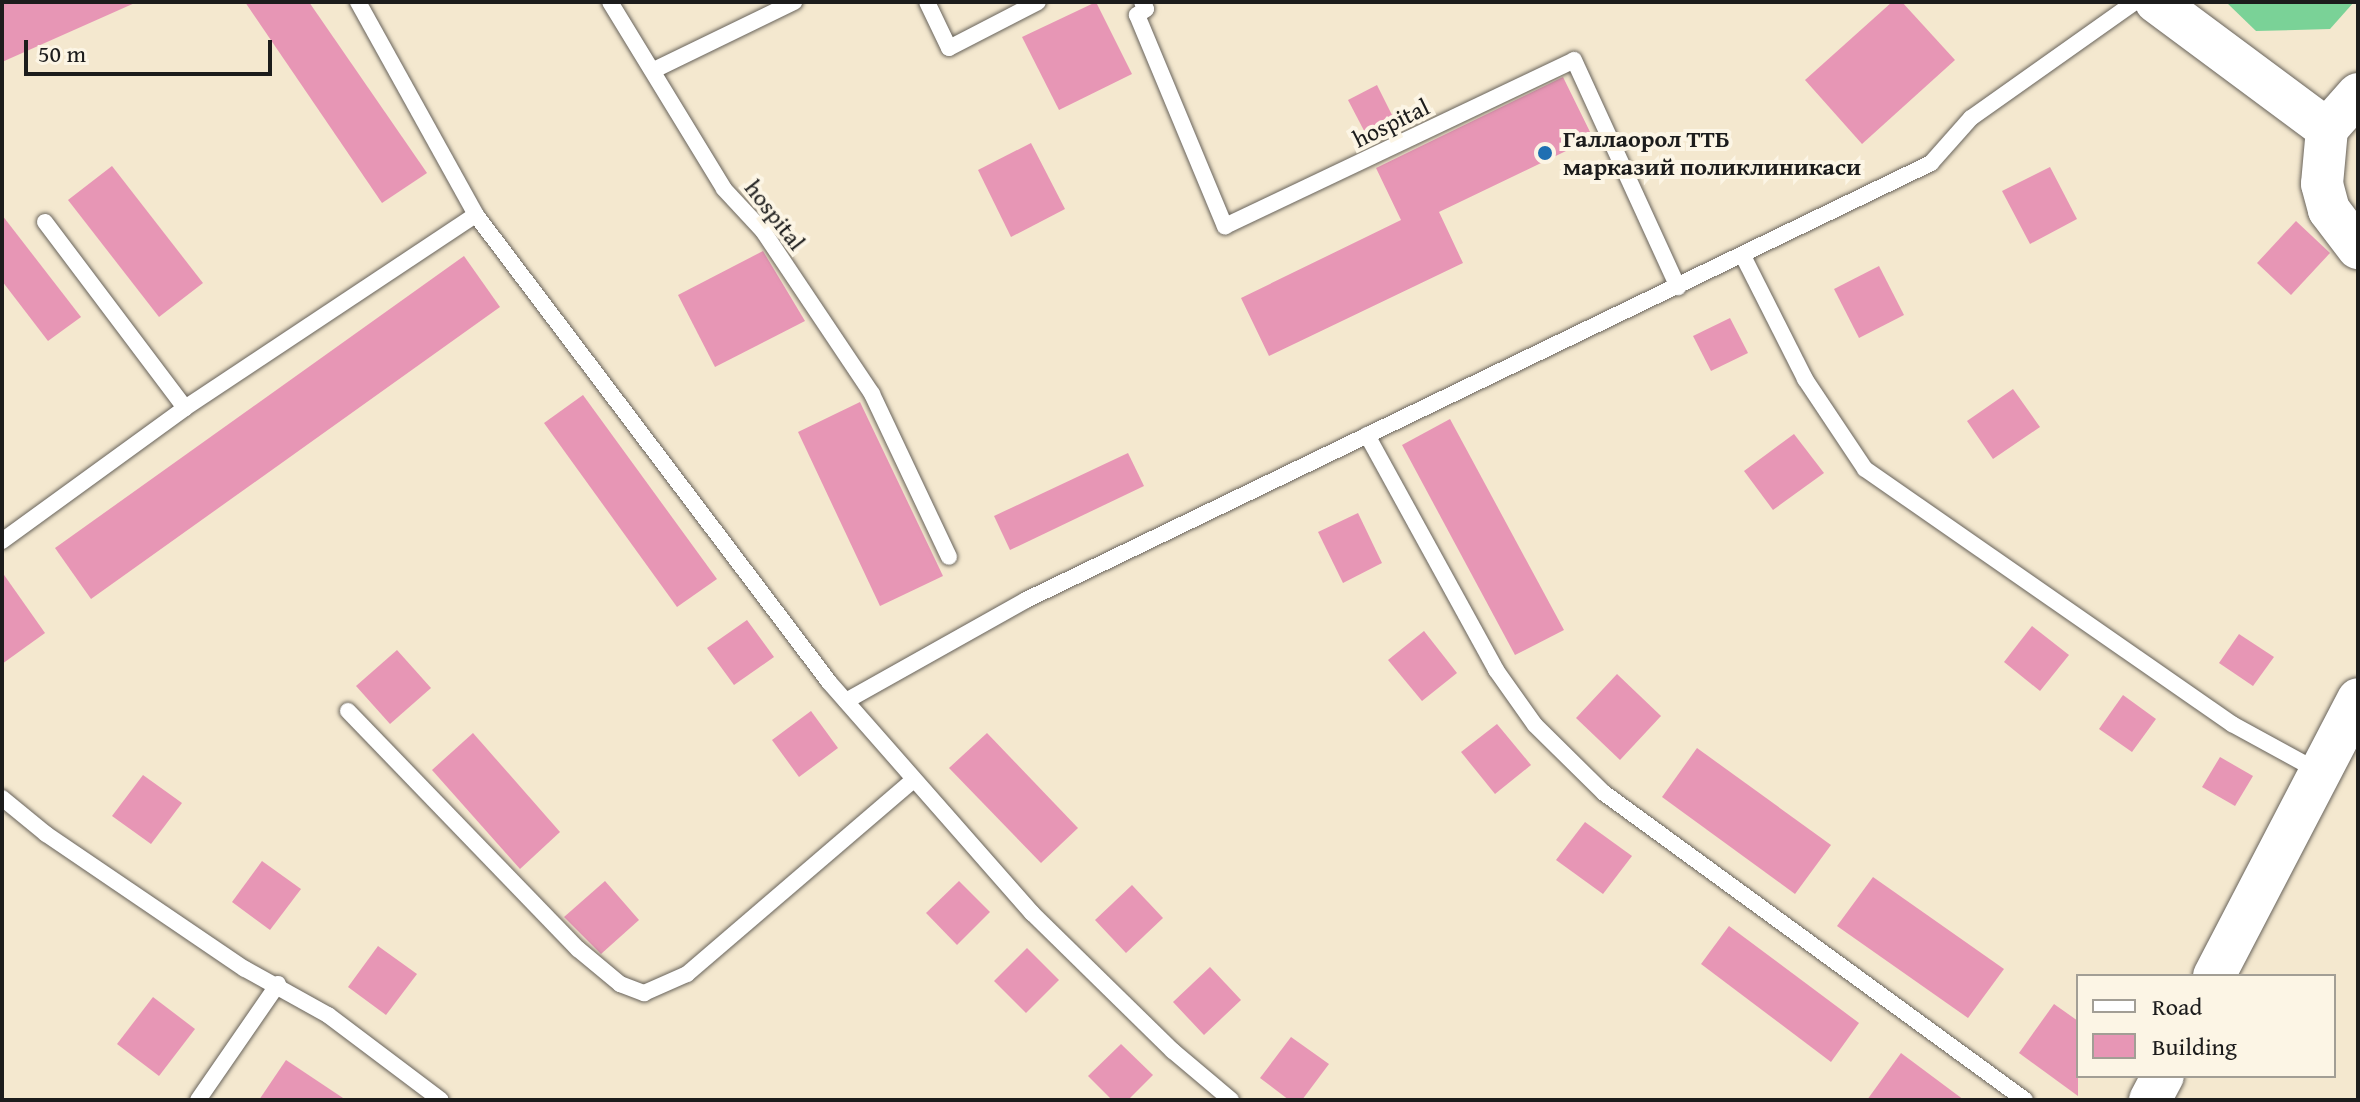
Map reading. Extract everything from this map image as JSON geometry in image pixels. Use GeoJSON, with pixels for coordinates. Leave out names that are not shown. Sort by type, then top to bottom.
{"type":"FeatureCollection","features":[{"type":"Feature","properties":{"kind":"street"},"geometry":{"type":"LineString","coordinates":[[2156,2],[2327,129]]}},
{"type":"Feature","properties":{"kind":"street"},"geometry":{"type":"LineString","coordinates":[[2358,94],[2327,129],[2322,184],[2329,210],[2358,248]]}},
{"type":"Feature","properties":{"kind":"street"},"geometry":{"type":"LineString","coordinates":[[2215,974],[2319,772],[2353,721]]}},
{"type":"Feature","properties":{"kind":"street"},"geometry":{"type":"LineString","coordinates":[[2150,1100],[2162,1078]]}},
{"type":"Feature","properties":{"kind":"lane"},"geometry":{"type":"LineString","coordinates":[[358,2],[476,215],[846,701],[913,780],[1090,972],[1231,1100]]}},
{"type":"Feature","properties":{"kind":"lane","name":"hospital"},"geometry":{"type":"LineString","coordinates":[[610,2],[724,189],[763,231],[872,394],[949,557]]}},
{"type":"Feature","properties":{"kind":"lane"},"geometry":{"type":"LineString","coordinates":[[654,70],[794,2]]}},
{"type":"Feature","properties":{"kind":"lane"},"geometry":{"type":"LineString","coordinates":[[927,2],[949,48],[1038,2]]}},
{"type":"Feature","properties":{"kind":"lane","name":"hospital"},"geometry":{"type":"LineString","coordinates":[[1142,2],[1146,9],[1137,15],[1225,226],[1574,60],[1678,287]]}},
{"type":"Feature","properties":{"kind":"lane"},"geometry":{"type":"LineString","coordinates":[[846,701],[1026,600],[1931,163],[1971,118],[2135,2]]}},
{"type":"Feature","properties":{"kind":"lane"},"geometry":{"type":"LineString","coordinates":[[2,541],[185,408],[476,215]]}},
{"type":"Feature","properties":{"kind":"lane"},"geometry":{"type":"LineString","coordinates":[[45,222],[185,408]]}},
{"type":"Feature","properties":{"kind":"lane"},"geometry":{"type":"LineString","coordinates":[[1743,256],[1805,379],[1865,469],[2232,724],[2319,772]]}},
{"type":"Feature","properties":{"kind":"lane"},"geometry":{"type":"LineString","coordinates":[[1367,435],[1496,670],[1535,725],[1616,802],[2025,1100]]}},
{"type":"Feature","properties":{"kind":"lane"},"geometry":{"type":"LineString","coordinates":[[348,711],[578,949],[620,984],[644,993],[687,974],[913,780]]}},
{"type":"Feature","properties":{"kind":"lane"},"geometry":{"type":"LineString","coordinates":[[2,798],[46,834],[245,969],[278,984],[441,1100]]}},
{"type":"Feature","properties":{"kind":"lane"},"geometry":{"type":"LineString","coordinates":[[198,1100],[278,984]]}},
{"type":"Feature","properties":{"kind":"green space"},"geometry":{"type":"Polygon","coordinates":[[[2226,2],[2354,2],[2330,29],[2256,31],[2226,2]]]}},
{"type":"Feature","properties":{"kind":"building"},"geometry":{"type":"Polygon","coordinates":[[[2,2],[137,2],[2,62],[2,2]]]}},
{"type":"Feature","properties":{"kind":"building"},"geometry":{"type":"Polygon","coordinates":[[[245,2],[309,2],[427,173],[382,203],[245,2]]]}},
{"type":"Feature","properties":{"kind":"building"},"geometry":{"type":"Polygon","coordinates":[[[1096,2],[1132,74],[1059,110],[1022,37],[1096,2]]]}},
{"type":"Feature","properties":{"kind":"building"},"geometry":{"type":"Polygon","coordinates":[[[1892,2],[1902,2],[1955,60],[1862,144],[1805,80],[1892,2]]]}},
{"type":"Feature","properties":{"kind":"building"},"geometry":{"type":"Polygon","coordinates":[[[1563,77],[1593,138],[1439,212],[1463,263],[1269,356],[1241,298],[1401,220],[1376,168],[1563,77]]]}},
{"type":"Feature","properties":{"kind":"building"},"geometry":{"type":"Polygon","coordinates":[[[1377,85],[1400,131],[1371,144],[1348,100],[1377,85]]]}},
{"type":"Feature","properties":{"kind":"building"},"geometry":{"type":"Polygon","coordinates":[[[1031,143],[1065,209],[1011,237],[978,170],[1031,143]]]}},
{"type":"Feature","properties":{"kind":"building"},"geometry":{"type":"Polygon","coordinates":[[[112,166],[203,283],[159,317],[68,200],[112,166]]]}},
{"type":"Feature","properties":{"kind":"building"},"geometry":{"type":"Polygon","coordinates":[[[2050,167],[2077,219],[2030,244],[2002,191],[2050,167]]]}},
{"type":"Feature","properties":{"kind":"building"},"geometry":{"type":"Polygon","coordinates":[[[2,215],[81,317],[48,341],[2,281],[2,215]]]}},
{"type":"Feature","properties":{"kind":"building"},"geometry":{"type":"Polygon","coordinates":[[[2296,221],[2330,253],[2291,295],[2257,263],[2296,221]]]}},
{"type":"Feature","properties":{"kind":"building"},"geometry":{"type":"Polygon","coordinates":[[[763,251],[805,321],[715,367],[678,295],[763,251]]]}},
{"type":"Feature","properties":{"kind":"building"},"geometry":{"type":"Polygon","coordinates":[[[464,256],[500,307],[91,599],[55,548],[464,256]]]}},
{"type":"Feature","properties":{"kind":"building"},"geometry":{"type":"Polygon","coordinates":[[[1879,266],[1904,315],[1859,338],[1834,289],[1879,266]]]}},
{"type":"Feature","properties":{"kind":"building"},"geometry":{"type":"Polygon","coordinates":[[[1730,318],[1748,353],[1711,371],[1693,336],[1730,318]]]}},
{"type":"Feature","properties":{"kind":"building"},"geometry":{"type":"Polygon","coordinates":[[[2013,389],[2040,427],[1993,459],[1967,421],[2013,389]]]}},
{"type":"Feature","properties":{"kind":"building"},"geometry":{"type":"Polygon","coordinates":[[[583,395],[717,579],[677,607],[544,423],[583,395]]]}},
{"type":"Feature","properties":{"kind":"building"},"geometry":{"type":"Polygon","coordinates":[[[860,402],[943,576],[880,606],[798,432],[860,402]]]}},
{"type":"Feature","properties":{"kind":"building"},"geometry":{"type":"Polygon","coordinates":[[[1450,419],[1564,630],[1515,655],[1402,445],[1450,419]]]}},
{"type":"Feature","properties":{"kind":"building"},"geometry":{"type":"Polygon","coordinates":[[[1794,434],[1824,473],[1773,510],[1744,471],[1794,434]]]}},
{"type":"Feature","properties":{"kind":"building"},"geometry":{"type":"Polygon","coordinates":[[[1128,453],[1144,486],[1010,550],[994,516],[1128,453]]]}},
{"type":"Feature","properties":{"kind":"building"},"geometry":{"type":"Polygon","coordinates":[[[1358,513],[1382,563],[1343,583],[1318,532],[1358,513]]]}},
{"type":"Feature","properties":{"kind":"building"},"geometry":{"type":"Polygon","coordinates":[[[2,572],[45,633],[2,664],[2,572]]]}},
{"type":"Feature","properties":{"kind":"building"},"geometry":{"type":"Polygon","coordinates":[[[747,620],[774,657],[734,685],[707,648],[747,620]]]}},
{"type":"Feature","properties":{"kind":"building"},"geometry":{"type":"Polygon","coordinates":[[[2032,626],[2069,655],[2040,691],[2004,662],[2032,626]]]}},
{"type":"Feature","properties":{"kind":"building"},"geometry":{"type":"Polygon","coordinates":[[[1424,631],[1457,673],[1422,701],[1388,660],[1424,631]]]}},
{"type":"Feature","properties":{"kind":"building"},"geometry":{"type":"Polygon","coordinates":[[[2239,634],[2274,657],[2253,686],[2219,663],[2239,634]]]}},
{"type":"Feature","properties":{"kind":"building"},"geometry":{"type":"Polygon","coordinates":[[[397,650],[431,688],[390,724],[356,686],[397,650]]]}},
{"type":"Feature","properties":{"kind":"building"},"geometry":{"type":"Polygon","coordinates":[[[1617,674],[1661,716],[1620,760],[1576,718],[1617,674]]]}},
{"type":"Feature","properties":{"kind":"building"},"geometry":{"type":"Polygon","coordinates":[[[2123,695],[2156,719],[2132,752],[2099,729],[2123,695]]]}},
{"type":"Feature","properties":{"kind":"building"},"geometry":{"type":"Polygon","coordinates":[[[811,711],[838,748],[799,777],[772,740],[811,711]]]}},
{"type":"Feature","properties":{"kind":"building"},"geometry":{"type":"Polygon","coordinates":[[[1497,724],[1531,765],[1495,794],[1461,752],[1497,724]]]}},
{"type":"Feature","properties":{"kind":"building"},"geometry":{"type":"Polygon","coordinates":[[[473,733],[560,832],[520,869],[432,770],[473,733]]]}},
{"type":"Feature","properties":{"kind":"building"},"geometry":{"type":"Polygon","coordinates":[[[987,733],[1078,828],[1041,863],[949,768],[987,733]]]}},
{"type":"Feature","properties":{"kind":"building"},"geometry":{"type":"Polygon","coordinates":[[[1697,748],[1831,845],[1795,894],[1662,797],[1697,748]]]}},
{"type":"Feature","properties":{"kind":"building"},"geometry":{"type":"Polygon","coordinates":[[[2220,757],[2253,776],[2235,806],[2202,787],[2220,757]]]}},
{"type":"Feature","properties":{"kind":"building"},"geometry":{"type":"Polygon","coordinates":[[[143,775],[182,803],[151,844],[112,816],[143,775]]]}},
{"type":"Feature","properties":{"kind":"building"},"geometry":{"type":"Polygon","coordinates":[[[1585,822],[1632,856],[1603,894],[1556,860],[1585,822]]]}},
{"type":"Feature","properties":{"kind":"building"},"geometry":{"type":"Polygon","coordinates":[[[262,861],[301,889],[270,930],[232,902],[262,861]]]}},
{"type":"Feature","properties":{"kind":"building"},"geometry":{"type":"Polygon","coordinates":[[[1873,877],[2004,969],[1968,1018],[1837,926],[1873,877]]]}},
{"type":"Feature","properties":{"kind":"building"},"geometry":{"type":"Polygon","coordinates":[[[605,881],[639,920],[601,954],[564,917],[605,881]]]}},
{"type":"Feature","properties":{"kind":"building"},"geometry":{"type":"Polygon","coordinates":[[[959,881],[990,912],[957,945],[926,913],[959,881]]]}},
{"type":"Feature","properties":{"kind":"building"},"geometry":{"type":"Polygon","coordinates":[[[1132,885],[1163,918],[1126,953],[1095,920],[1132,885]]]}},
{"type":"Feature","properties":{"kind":"building"},"geometry":{"type":"Polygon","coordinates":[[[1729,926],[1859,1023],[1831,1062],[1701,964],[1729,926]]]}},
{"type":"Feature","properties":{"kind":"building"},"geometry":{"type":"Polygon","coordinates":[[[378,946],[417,974],[386,1015],[348,987],[378,946]]]}},
{"type":"Feature","properties":{"kind":"building"},"geometry":{"type":"Polygon","coordinates":[[[1027,948],[1059,980],[1026,1013],[994,981],[1027,948]]]}},
{"type":"Feature","properties":{"kind":"building"},"geometry":{"type":"Polygon","coordinates":[[[1210,967],[1241,1000],[1204,1035],[1173,1002],[1210,967]]]}},
{"type":"Feature","properties":{"kind":"building"},"geometry":{"type":"Polygon","coordinates":[[[153,997],[195,1029],[159,1076],[117,1044],[153,997]]]}},
{"type":"Feature","properties":{"kind":"building"},"geometry":{"type":"Polygon","coordinates":[[[2054,1004],[2076,1020],[2078,1096],[2019,1053],[2054,1004]]]}},
{"type":"Feature","properties":{"kind":"building"},"geometry":{"type":"Polygon","coordinates":[[[1291,1037],[1329,1064],[1302,1100],[1289,1100],[1260,1078],[1291,1037]]]}},
{"type":"Feature","properties":{"kind":"building"},"geometry":{"type":"Polygon","coordinates":[[[1121,1044],[1153,1075],[1128,1100],[1112,1100],[1088,1076],[1121,1044]]]}},
{"type":"Feature","properties":{"kind":"building"},"geometry":{"type":"Polygon","coordinates":[[[1901,1053],[1964,1100],[1867,1100],[1901,1053]]]}},
{"type":"Feature","properties":{"kind":"building"},"geometry":{"type":"Polygon","coordinates":[[[286,1060],[346,1100],[259,1100],[286,1060]]]}},
{"type":"Feature","properties":{"kind":"place","name":"Галлаорол ТТБ марказий поликлиникаси"},"geometry":{"type":"Point","coordinates":[1545,153]}}]}
